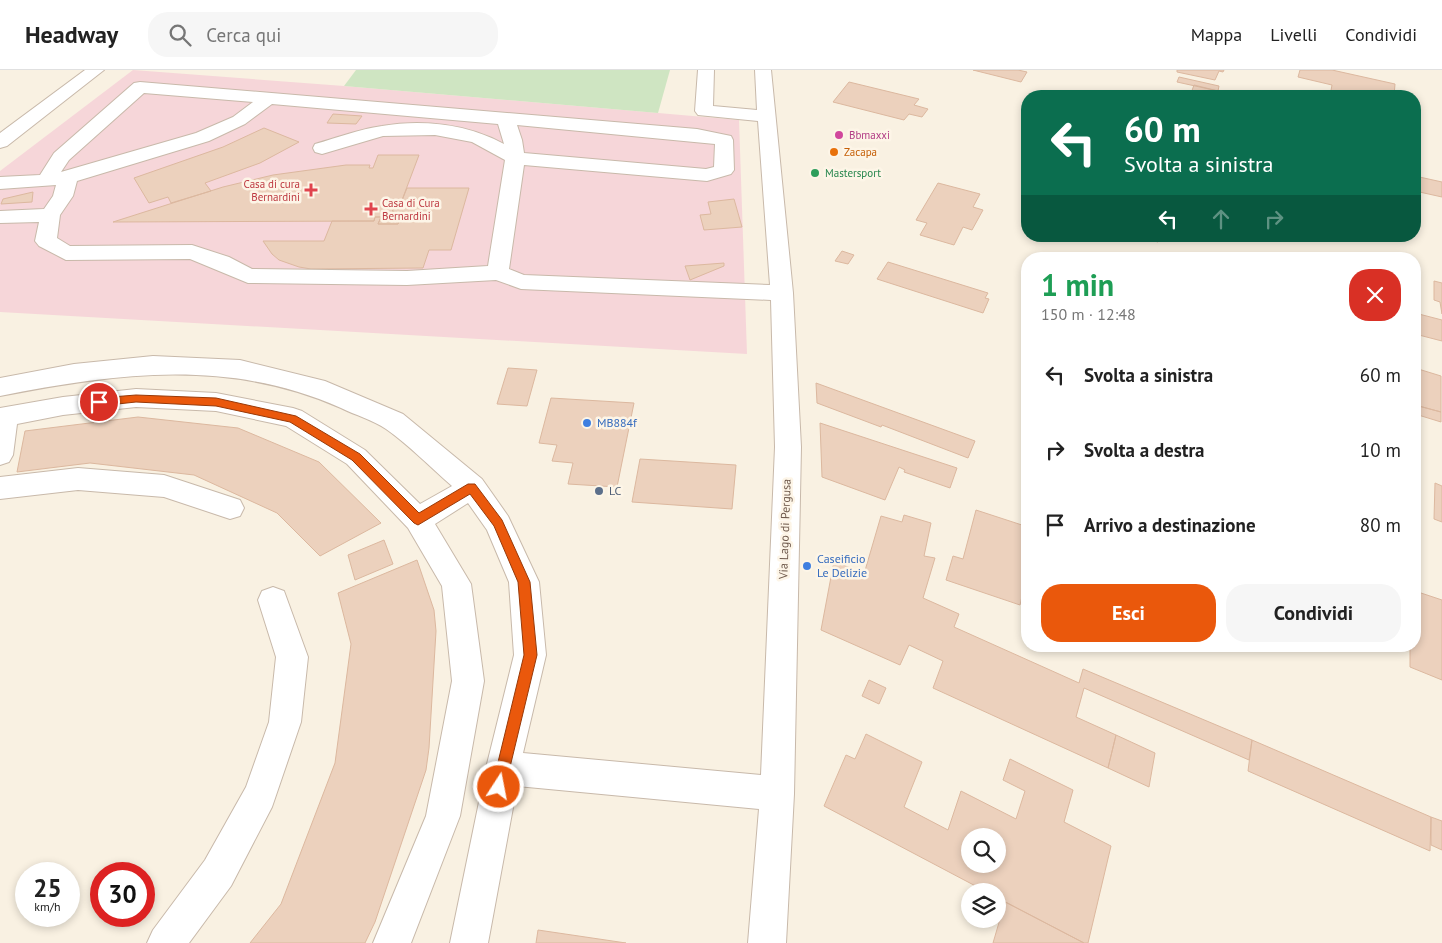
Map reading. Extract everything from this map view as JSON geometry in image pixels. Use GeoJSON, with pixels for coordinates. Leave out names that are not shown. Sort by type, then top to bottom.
{"type":"FeatureCollection","features":[{"type":"Feature","properties":{"kind":"street"},"geometry":{"type":"LineString","coordinates":[[0,142],[96,70]]}},
{"type":"Feature","properties":{"kind":"street"},"geometry":{"type":"LineString","coordinates":[[706,70],[704,110],[767,116]]}},
{"type":"Feature","properties":{"kind":"street","name":"Via Lago di Pergusa"},"geometry":{"type":"LineString","coordinates":[[763,70],[782,293],[788,447],[777,794],[767,943]]}},
{"type":"Feature","properties":{"kind":"street"},"geometry":{"type":"LineString","coordinates":[[47,180],[61,157],[140,87],[697,135],[724,140],[724,170],[706,175],[515,158],[478,137],[435,129],[382,131],[322,148]]}},
{"type":"Feature","properties":{"kind":"street"},"geometry":{"type":"LineString","coordinates":[[0,183],[68,177],[223,128],[248,116],[268,98]]}},
{"type":"Feature","properties":{"kind":"street"},"geometry":{"type":"LineString","coordinates":[[0,117],[29,121]]}},
{"type":"Feature","properties":{"kind":"street"},"geometry":{"type":"LineString","coordinates":[[498,273],[515,158],[513,140],[505,119]]}},
{"type":"Feature","properties":{"kind":"street"},"geometry":{"type":"LineString","coordinates":[[68,177],[63,196],[50,215],[46,241],[66,253],[192,252],[221,262],[248,276],[407,278],[498,273],[521,282],[782,293]]}},
{"type":"Feature","properties":{"kind":"street"},"geometry":{"type":"LineString","coordinates":[[0,217],[50,215]]}},
{"type":"Feature","properties":{"kind":"street"},"geometry":{"type":"LineString","coordinates":[[0,387],[74,373],[153,365],[240,370],[316,387],[394,421],[472,487],[498,524],[524,582],[530,655],[503,768],[469,943]]}},
{"type":"Feature","properties":{"kind":"street"},"geometry":{"type":"LineString","coordinates":[[0,455],[3,418],[63,406],[136,398],[216,402],[293,418],[356,457],[418,520],[456,584],[468,681],[443,816],[392,943]]}},
{"type":"Feature","properties":{"kind":"street"},"geometry":{"type":"LineString","coordinates":[[0,488],[78,479],[164,486],[230,508]]}},
{"type":"Feature","properties":{"kind":"street"},"geometry":{"type":"LineString","coordinates":[[418,520],[472,487]]}},
{"type":"Feature","properties":{"kind":"street"},"geometry":{"type":"LineString","coordinates":[[166,943],[218,874],[260,795],[285,722],[292,656],[273,600]]}},
{"type":"Feature","properties":{"kind":"street"},"geometry":{"type":"LineString","coordinates":[[503,768],[777,794]]}},
{"type":"Feature","properties":{"kind":"shaded area","name":"Casa di Cura Bernardini"},"geometry":{"type":"Polygon","coordinates":[[[133,70],[739,120],[747,354],[0,312],[0,171],[133,70]]]}},
{"type":"Feature","properties":{"kind":"green space"},"geometry":{"type":"Polygon","coordinates":[[[356,70],[670,70],[658,113],[344,86],[356,70]]]}},
{"type":"Feature","properties":{"kind":"building"},"geometry":{"type":"Polygon","coordinates":[[[973,70],[1018,70],[1027,72],[1021,82],[973,70]]]}},
{"type":"Feature","properties":{"kind":"building"},"geometry":{"type":"Polygon","coordinates":[[[1177,70],[1224,70],[1223,72],[1219,71],[1215,80],[1177,72],[1177,70]]]}},
{"type":"Feature","properties":{"kind":"building"},"geometry":{"type":"Polygon","coordinates":[[[1300,70],[1332,70],[1395,84],[1394,90],[1331,90],[1332,85],[1298,77],[1300,70]]]}},
{"type":"Feature","properties":{"kind":"building"},"geometry":{"type":"Polygon","coordinates":[[[1179,77],[1219,86],[1218,90],[1213,90],[1177,82],[1179,77]]]}},
{"type":"Feature","properties":{"kind":"building"},"geometry":{"type":"Polygon","coordinates":[[[849,82],[919,99],[914,105],[928,109],[922,117],[909,114],[904,120],[833,102],[849,82]]]}},
{"type":"Feature","properties":{"kind":"building"},"geometry":{"type":"Polygon","coordinates":[[[1194,85],[1214,90],[1192,90],[1194,85]]]}},
{"type":"Feature","properties":{"kind":"building"},"geometry":{"type":"Polygon","coordinates":[[[333,114],[362,116],[356,124],[327,123],[333,114]]]}},
{"type":"Feature","properties":{"kind":"building"},"geometry":{"type":"Polygon","coordinates":[[[264,128],[299,142],[260,163],[205,183],[211,191],[171,203],[168,197],[149,203],[134,178],[223,147],[264,128]]]}},
{"type":"Feature","properties":{"kind":"building","name":"Casa di cura Bernardini"},"geometry":{"type":"Polygon","coordinates":[[[378,155],[419,155],[399,208],[394,208],[392,212],[403,212],[398,224],[378,224],[381,217],[375,217],[374,221],[113,222],[223,187],[273,175],[346,165],[370,165],[369,168],[373,168],[378,155]]]}},
{"type":"Feature","properties":{"kind":"building"},"geometry":{"type":"Polygon","coordinates":[[[1421,177],[1442,182],[1442,197],[1421,192],[1421,177]]]}},
{"type":"Feature","properties":{"kind":"building"},"geometry":{"type":"Polygon","coordinates":[[[938,183],[980,194],[973,207],[983,210],[972,230],[963,227],[954,245],[920,235],[927,223],[916,220],[938,183]]]}},
{"type":"Feature","properties":{"kind":"building"},"geometry":{"type":"Polygon","coordinates":[[[407,188],[469,188],[451,250],[429,250],[423,268],[311,269],[299,267],[279,260],[263,241],[324,241],[332,221],[374,221],[375,217],[381,217],[378,224],[398,224],[403,212],[392,212],[394,208],[399,208],[407,188]]]}},
{"type":"Feature","properties":{"kind":"building"},"geometry":{"type":"Polygon","coordinates":[[[33,192],[32,202],[1,204],[3,199],[33,192]]]}},
{"type":"Feature","properties":{"kind":"building"},"geometry":{"type":"Polygon","coordinates":[[[734,199],[742,227],[704,230],[700,215],[711,214],[708,202],[734,199]]]}},
{"type":"Feature","properties":{"kind":"building"},"geometry":{"type":"Polygon","coordinates":[[[842,251],[854,255],[848,264],[835,261],[842,251]]]}},
{"type":"Feature","properties":{"kind":"building"},"geometry":{"type":"Polygon","coordinates":[[[888,262],[988,293],[985,298],[989,299],[983,313],[877,279],[888,262]]]}},
{"type":"Feature","properties":{"kind":"building"},"geometry":{"type":"Polygon","coordinates":[[[724,263],[724,266],[690,280],[685,266],[724,263]]]}},
{"type":"Feature","properties":{"kind":"building"},"geometry":{"type":"Polygon","coordinates":[[[1434,281],[1442,283],[1442,314],[1440,302],[1434,300],[1434,281]]]}},
{"type":"Feature","properties":{"kind":"building"},"geometry":{"type":"Polygon","coordinates":[[[1421,315],[1442,320],[1442,341],[1421,336],[1421,315]]]}},
{"type":"Feature","properties":{"kind":"building"},"geometry":{"type":"Polygon","coordinates":[[[508,368],[537,370],[527,406],[497,404],[508,368]]]}},
{"type":"Feature","properties":{"kind":"building"},"geometry":{"type":"Polygon","coordinates":[[[1421,370],[1441,376],[1441,412],[1421,407],[1421,370]]]}},
{"type":"Feature","properties":{"kind":"building"},"geometry":{"type":"Polygon","coordinates":[[[816,383],[975,441],[968,458],[882,425],[881,427],[817,403],[816,383]]]}},
{"type":"Feature","properties":{"kind":"building","name":"MB884f"},"geometry":{"type":"Polygon","coordinates":[[[551,398],[634,403],[617,487],[568,484],[573,463],[552,461],[557,445],[539,443],[551,398]]]}},
{"type":"Feature","properties":{"kind":"building"},"geometry":{"type":"Polygon","coordinates":[[[1421,407],[1441,412],[1441,422],[1421,416],[1421,407]]]}},
{"type":"Feature","properties":{"kind":"building"},"geometry":{"type":"Polygon","coordinates":[[[138,417],[238,428],[319,462],[381,523],[320,556],[277,513],[194,475],[90,463],[17,472],[25,431],[138,417]]]}},
{"type":"Feature","properties":{"kind":"building"},"geometry":{"type":"Polygon","coordinates":[[[820,423],[957,468],[950,488],[904,472],[905,470],[899,467],[885,500],[822,477],[820,423]]]}},
{"type":"Feature","properties":{"kind":"building"},"geometry":{"type":"Polygon","coordinates":[[[640,459],[736,465],[732,509],[632,502],[640,459]]]}},
{"type":"Feature","properties":{"kind":"building"},"geometry":{"type":"Polygon","coordinates":[[[1435,483],[1442,486],[1442,522],[1434,519],[1435,483]]]}},
{"type":"Feature","properties":{"kind":"building"},"geometry":{"type":"Polygon","coordinates":[[[976,510],[1021,525],[1020,605],[946,580],[953,556],[963,559],[976,510]]]}},
{"type":"Feature","properties":{"kind":"building"},"geometry":{"type":"Polygon","coordinates":[[[904,515],[931,523],[924,556],[935,558],[923,598],[959,614],[954,627],[1079,683],[1083,669],[1252,740],[1249,760],[1084,688],[1076,717],[1116,735],[1108,768],[933,688],[943,661],[909,645],[900,665],[821,630],[834,561],[864,574],[881,516],[902,522],[904,515]]]}},
{"type":"Feature","properties":{"kind":"building"},"geometry":{"type":"Polygon","coordinates":[[[384,540],[393,564],[355,580],[348,555],[384,540]]]}},
{"type":"Feature","properties":{"kind":"building"},"geometry":{"type":"Polygon","coordinates":[[[417,560],[434,610],[436,631],[429,748],[426,770],[375,922],[365,943],[250,943],[281,904],[335,763],[351,644],[338,593],[417,560]]]}},
{"type":"Feature","properties":{"kind":"building"},"geometry":{"type":"Polygon","coordinates":[[[1421,593],[1442,600],[1442,680],[1410,667],[1410,652],[1421,652],[1421,593]]]}},
{"type":"Feature","properties":{"kind":"building"},"geometry":{"type":"Polygon","coordinates":[[[869,680],[886,688],[879,704],[862,696],[869,680]]]}},
{"type":"Feature","properties":{"kind":"building"},"geometry":{"type":"Polygon","coordinates":[[[866,734],[922,762],[904,807],[948,830],[961,791],[1016,819],[1025,791],[1003,780],[1010,759],[1073,790],[1064,822],[1111,846],[1088,943],[1084,943],[1006,902],[1006,883],[970,883],[824,806],[846,755],[855,759],[866,734]]]}},
{"type":"Feature","properties":{"kind":"building"},"geometry":{"type":"Polygon","coordinates":[[[1116,735],[1155,753],[1149,787],[1108,768],[1116,735]]]}},
{"type":"Feature","properties":{"kind":"building"},"geometry":{"type":"Polygon","coordinates":[[[1252,740],[1431,817],[1430,851],[1248,771],[1252,740]]]}},
{"type":"Feature","properties":{"kind":"building"},"geometry":{"type":"Polygon","coordinates":[[[1431,817],[1442,821],[1442,850],[1431,845],[1431,817]]]}},
{"type":"Feature","properties":{"kind":"building"},"geometry":{"type":"Polygon","coordinates":[[[1006,903],[1084,943],[993,943],[997,928],[1006,928],[1006,903]]]}},
{"type":"Feature","properties":{"kind":"building"},"geometry":{"type":"Polygon","coordinates":[[[538,930],[626,943],[536,943],[538,930]]]}},
{"type":"Feature","properties":{"kind":"place","name":"Bbmaxxi"},"geometry":{"type":"Point","coordinates":[839,135]}},
{"type":"Feature","properties":{"kind":"place","name":"Zacapa"},"geometry":{"type":"Point","coordinates":[834,152]}},
{"type":"Feature","properties":{"kind":"place","name":"Mastersport"},"geometry":{"type":"Point","coordinates":[815,173]}},
{"type":"Feature","properties":{"kind":"place","name":"Casa di cura Bernardini"},"geometry":{"type":"Point","coordinates":[311,190]}},
{"type":"Feature","properties":{"kind":"place","name":"Casa di Cura Bernardini"},"geometry":{"type":"Point","coordinates":[371,209]}},
{"type":"Feature","properties":{"kind":"place","name":"MB884f"},"geometry":{"type":"Point","coordinates":[587,423]}},
{"type":"Feature","properties":{"kind":"place","name":"LC"},"geometry":{"type":"Point","coordinates":[599,491]}},
{"type":"Feature","properties":{"kind":"place","name":"Caseificio Le Delizie"},"geometry":{"type":"Point","coordinates":[807,566]}},
{"type":"Feature","properties":{"kind":"route"},"geometry":{"type":"LineString","coordinates":[[99,402],[136,398],[216,402],[293,418],[356,457],[418,520],[472,487],[498,524],[524,582],[530,655],[499,787]]}}]}
